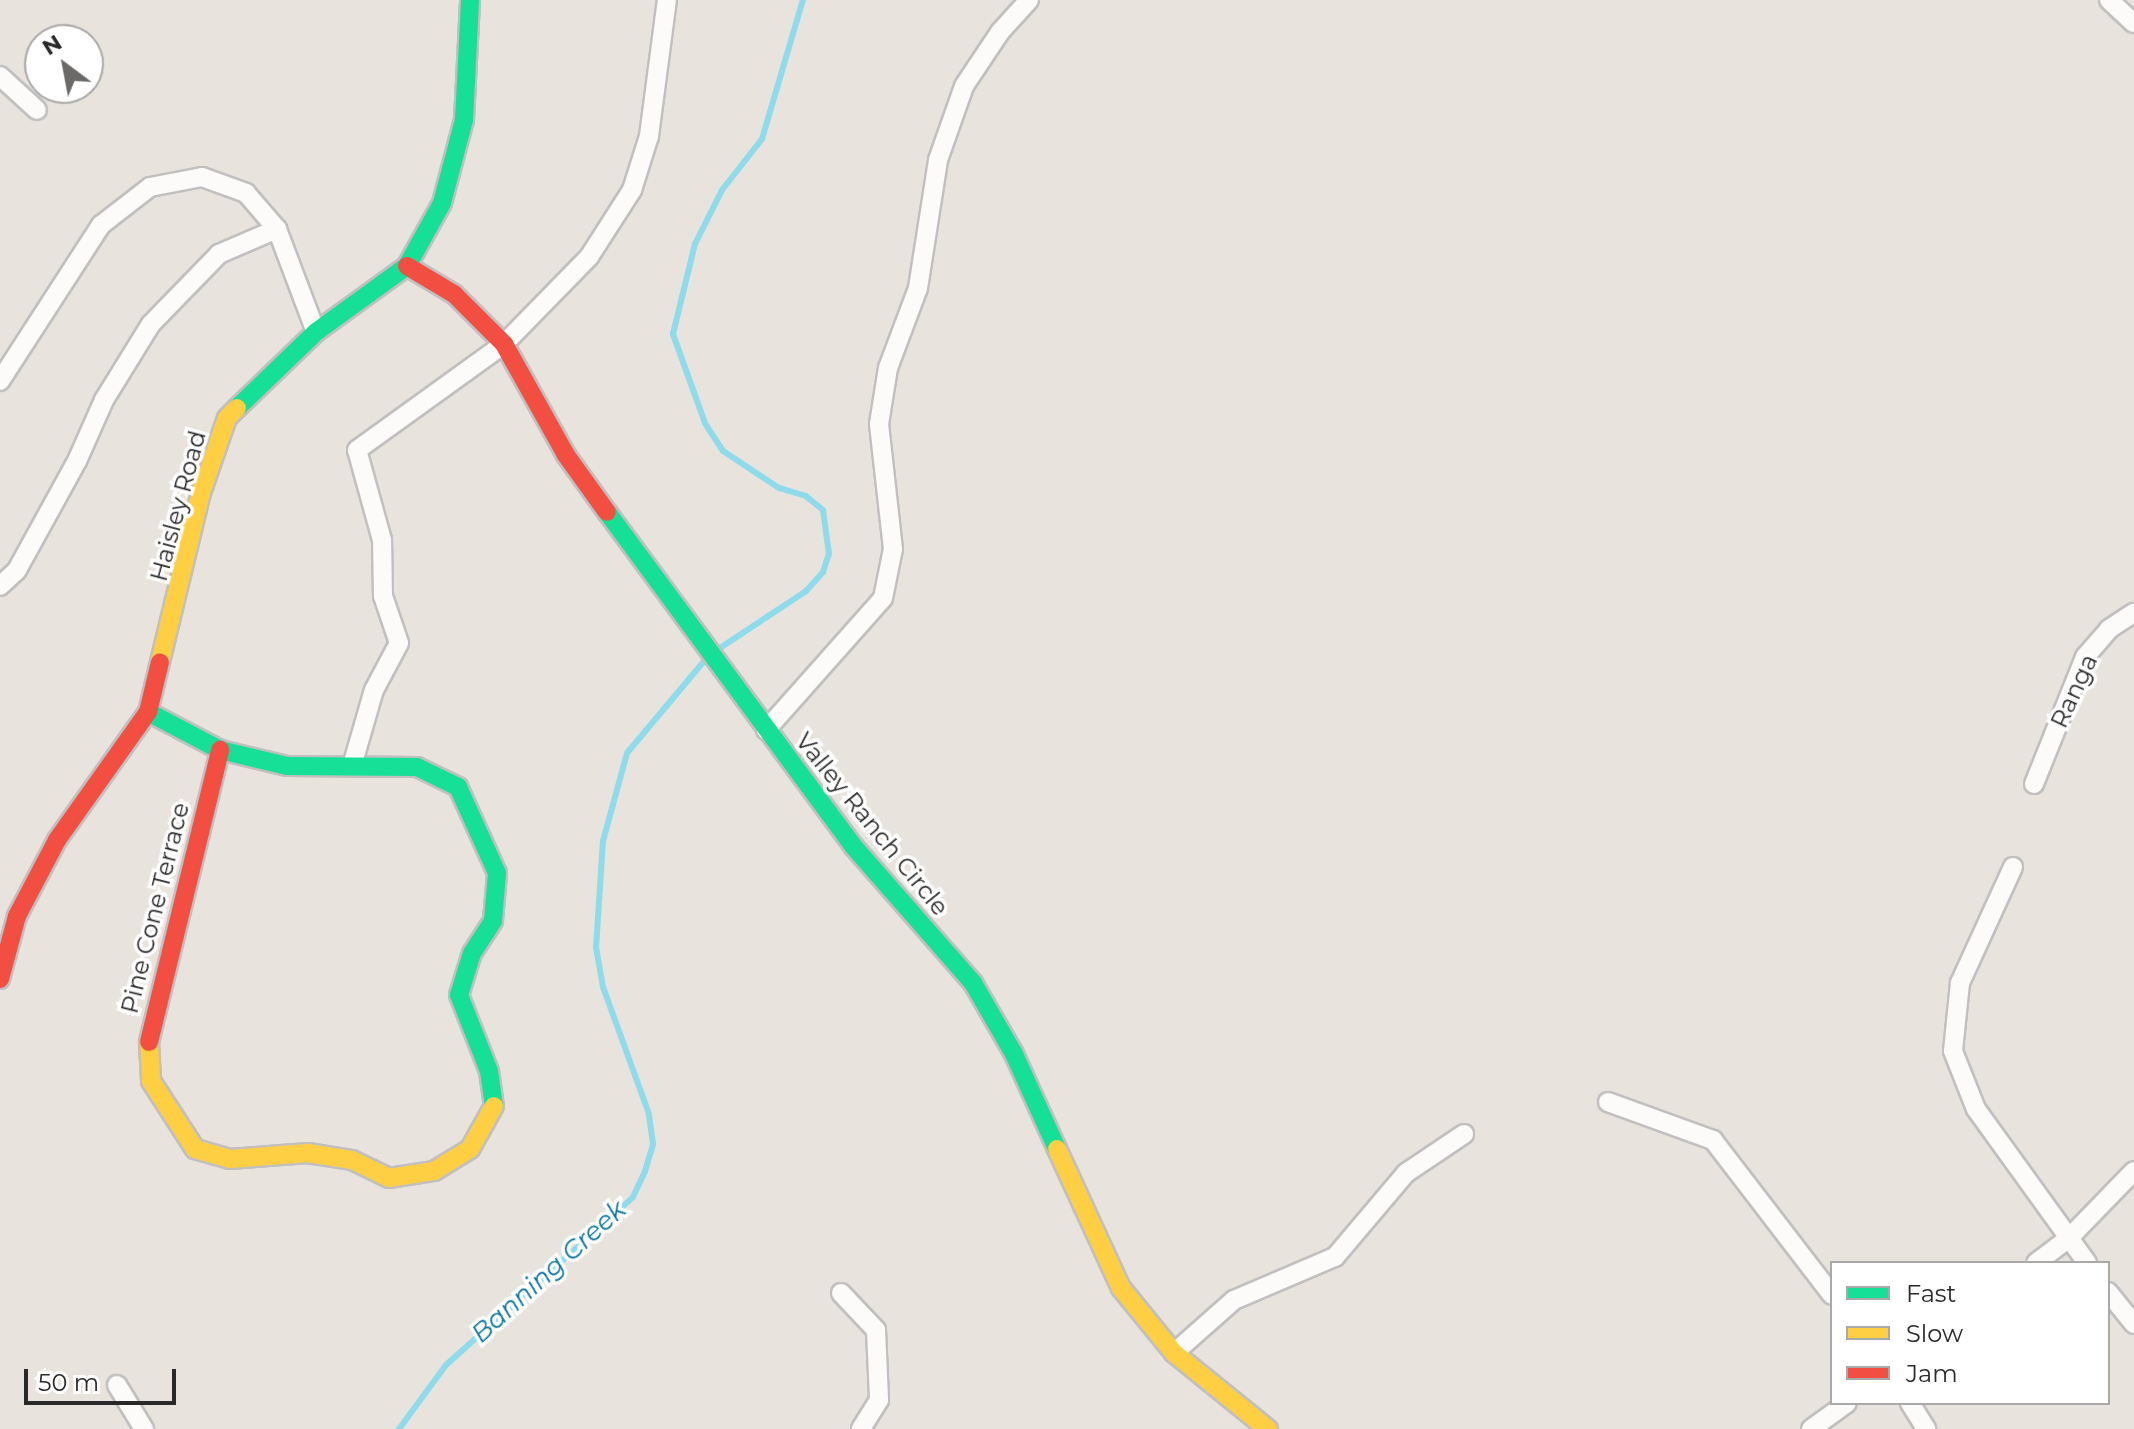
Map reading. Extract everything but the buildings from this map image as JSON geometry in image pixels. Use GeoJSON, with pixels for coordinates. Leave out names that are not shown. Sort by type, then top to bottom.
{"type":"FeatureCollection","features":[{"type":"Feature","properties":{"kind":"street","name":"Haisley Road"},"geometry":{"type":"LineString","coordinates":[[0,979],[17,916],[57,840],[148,712],[201,493],[227,418],[316,332],[407,266],[442,203],[464,120],[470,0]]}},
{"type":"Feature","properties":{"kind":"street"},"geometry":{"type":"LineString","coordinates":[[148,712],[220,750],[287,766],[352,766],[374,690],[399,643],[383,596],[382,540],[357,450],[504,344],[589,257],[632,190],[649,136],[667,0]]}},
{"type":"Feature","properties":{"kind":"street"},"geometry":{"type":"LineString","coordinates":[[766,730],[883,598],[893,549],[879,424],[888,368],[918,288],[938,160],[964,86],[1000,32],[1029,0]]}},
{"type":"Feature","properties":{"kind":"street"},"geometry":{"type":"LineString","coordinates":[[2109,0],[2134,23]]}},
{"type":"Feature","properties":{"kind":"street"},"geometry":{"type":"LineString","coordinates":[[0,76],[37,110]]}},
{"type":"Feature","properties":{"kind":"street"},"geometry":{"type":"LineString","coordinates":[[0,381],[101,225],[150,187],[202,177],[246,193],[277,229],[316,332]]}},
{"type":"Feature","properties":{"kind":"street"},"geometry":{"type":"LineString","coordinates":[[0,586],[17,570],[104,400],[151,324],[219,254],[277,229]]}},
{"type":"Feature","properties":{"kind":"street","name":"Valley Ranch Circle"},"geometry":{"type":"LineString","coordinates":[[407,266],[454,294],[504,344],[566,455],[766,730],[854,847],[973,983],[1014,1054],[1121,1288],[1174,1353],[1268,1429]]}},
{"type":"Feature","properties":{"kind":"street","name":"Ranga"},"geometry":{"type":"LineString","coordinates":[[2034,784],[2085,657],[2109,629],[2134,613]]}},
{"type":"Feature","properties":{"kind":"street","name":"Pine Cone Terrace"},"geometry":{"type":"LineString","coordinates":[[220,750],[148,1029],[151,1081],[195,1149],[230,1159],[308,1153],[352,1160],[389,1178],[434,1171],[470,1149],[495,1110],[489,1071],[459,995],[472,953],[493,921],[497,873],[458,787],[417,767],[352,766]]}},
{"type":"Feature","properties":{"kind":"street"},"geometry":{"type":"LineString","coordinates":[[2013,867],[1960,983],[1953,1051],[1976,1109],[2086,1261]]}},
{"type":"Feature","properties":{"kind":"street"},"geometry":{"type":"LineString","coordinates":[[1608,1102],[1713,1140],[1830,1292]]}},
{"type":"Feature","properties":{"kind":"street"},"geometry":{"type":"LineString","coordinates":[[1174,1353],[1234,1300],[1335,1257],[1406,1173],[1464,1134]]}},
{"type":"Feature","properties":{"kind":"street"},"geometry":{"type":"LineString","coordinates":[[2039,1261],[2069,1238],[2134,1171]]}},
{"type":"Feature","properties":{"kind":"street"},"geometry":{"type":"LineString","coordinates":[[841,1293],[876,1330],[879,1400],[861,1429]]}},
{"type":"Feature","properties":{"kind":"street"},"geometry":{"type":"LineString","coordinates":[[2110,1294],[2134,1324]]}},
{"type":"Feature","properties":{"kind":"street"},"geometry":{"type":"LineString","coordinates":[[117,1385],[144,1429]]}},
{"type":"Feature","properties":{"kind":"street"},"geometry":{"type":"LineString","coordinates":[[1811,1429],[1844,1405]]}},
{"type":"Feature","properties":{"kind":"street"},"geometry":{"type":"LineString","coordinates":[[1911,1405],[1926,1429]]}},
{"type":"Feature","properties":{"kind":"waterway","name":"Banning Creek"},"geometry":{"type":"LineString","coordinates":[[717,650],[806,591],[823,572],[829,554],[823,510],[806,496],[779,488],[723,451],[705,423],[673,334],[695,244],[722,190],[762,139],[803,0]]}},
{"type":"Feature","properties":{"kind":"waterway","name":"Banning Creek"},"geometry":{"type":"LineString","coordinates":[[399,1429],[446,1365],[633,1197],[645,1171],[653,1144],[649,1114],[603,987],[596,948],[603,841],[627,753],[706,659]]}},
{"type":"Feature","properties":{"kind":"traffic: fast"},"geometry":{"type":"LineString","coordinates":[[237,408],[316,332],[407,266],[442,203],[464,120],[470,0]]}},
{"type":"Feature","properties":{"kind":"traffic: fast"},"geometry":{"type":"LineString","coordinates":[[607,512],[854,847],[973,983],[1014,1054],[1057,1149]]}},
{"type":"Feature","properties":{"kind":"traffic: fast"},"geometry":{"type":"LineString","coordinates":[[148,712],[220,750],[287,766],[417,767],[458,787],[497,873],[493,921],[472,953],[459,995],[489,1071],[494,1106]]}},
{"type":"Feature","properties":{"kind":"traffic: slow"},"geometry":{"type":"LineString","coordinates":[[160,662],[201,493],[227,418],[237,408]]}},
{"type":"Feature","properties":{"kind":"traffic: slow"},"geometry":{"type":"LineString","coordinates":[[149,1042],[151,1081],[195,1149],[230,1159],[308,1153],[352,1160],[389,1178],[434,1171],[470,1149],[494,1106]]}},
{"type":"Feature","properties":{"kind":"traffic: slow"},"geometry":{"type":"LineString","coordinates":[[1057,1149],[1121,1288],[1174,1353],[1268,1429]]}},
{"type":"Feature","properties":{"kind":"traffic: jam"},"geometry":{"type":"LineString","coordinates":[[407,266],[454,294],[504,344],[566,455],[607,512]]}},
{"type":"Feature","properties":{"kind":"traffic: jam"},"geometry":{"type":"LineString","coordinates":[[0,979],[17,916],[57,840],[148,712],[160,662]]}},
{"type":"Feature","properties":{"kind":"traffic: jam"},"geometry":{"type":"LineString","coordinates":[[149,1042],[220,750]]}}]}
